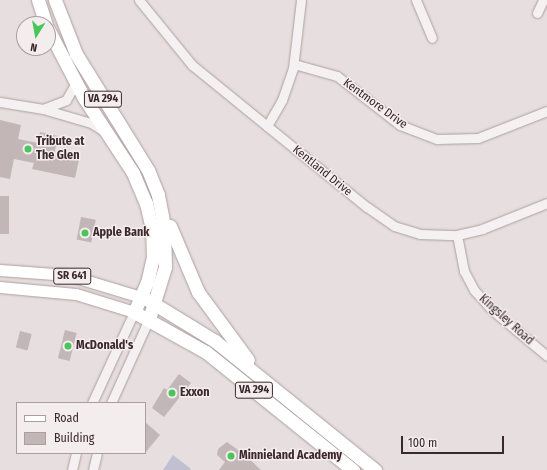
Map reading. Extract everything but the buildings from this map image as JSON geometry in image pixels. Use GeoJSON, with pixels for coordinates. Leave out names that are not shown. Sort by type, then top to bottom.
{"type":"FeatureCollection","features":[{"type":"Feature","properties":{"kind":"highway"},"geometry":{"type":"LineString","coordinates":[[38,0],[43,16]]}},
{"type":"Feature","properties":{"kind":"highway","name":"VA 294"},"geometry":{"type":"LineString","coordinates":[[55,0],[76,54],[148,170],[184,265],[208,308],[246,357],[279,392],[375,470]]}},
{"type":"Feature","properties":{"kind":"highway","name":"VA 294"},"geometry":{"type":"LineString","coordinates":[[56,45],[76,84],[105,132],[135,177],[150,219],[153,257],[141,297],[134,312],[216,359],[353,470]]}},
{"type":"Feature","properties":{"kind":"highway"},"geometry":{"type":"LineString","coordinates":[[149,320],[155,304],[166,259],[164,226],[158,195]]}},
{"type":"Feature","properties":{"kind":"highway"},"geometry":{"type":"LineString","coordinates":[[141,297],[204,333],[279,392]]}},
{"type":"Feature","properties":{"kind":"main road","name":"SR 641"},"geometry":{"type":"LineString","coordinates":[[0,270],[68,275],[141,297]]}},
{"type":"Feature","properties":{"kind":"main road","name":"SR 641"},"geometry":{"type":"LineString","coordinates":[[0,287],[76,294],[134,312]]}},
{"type":"Feature","properties":{"kind":"street","name":"Kentland Drive"},"geometry":{"type":"LineString","coordinates":[[139,0],[192,65],[382,220],[420,234],[457,235],[482,229],[547,202]]}},
{"type":"Feature","properties":{"kind":"street"},"geometry":{"type":"LineString","coordinates":[[267,126],[282,100],[294,64],[301,0]]}},
{"type":"Feature","properties":{"kind":"street"},"geometry":{"type":"LineString","coordinates":[[416,0],[432,38]]}},
{"type":"Feature","properties":{"kind":"street"},"geometry":{"type":"LineString","coordinates":[[537,13],[543,0]]}},
{"type":"Feature","properties":{"kind":"street","name":"Kentmore Drive"},"geometry":{"type":"LineString","coordinates":[[294,64],[337,76],[400,125],[438,139],[478,138],[547,111]]}},
{"type":"Feature","properties":{"kind":"street"},"geometry":{"type":"LineString","coordinates":[[42,109],[66,100],[76,84]]}},
{"type":"Feature","properties":{"kind":"street"},"geometry":{"type":"LineString","coordinates":[[0,102],[42,109],[91,123],[105,132]]}},
{"type":"Feature","properties":{"kind":"street","name":"Kingsley Road"},"geometry":{"type":"LineString","coordinates":[[457,235],[464,270],[474,290],[491,309],[547,356]]}},
{"type":"Feature","properties":{"kind":"street"},"geometry":{"type":"LineString","coordinates":[[92,402],[134,312]]}},
{"type":"Feature","properties":{"kind":"street"},"geometry":{"type":"LineString","coordinates":[[111,402],[149,320]]}},
{"type":"Feature","properties":{"kind":"street"},"geometry":{"type":"LineString","coordinates":[[72,470],[76,454]]}},
{"type":"Feature","properties":{"kind":"street"},"geometry":{"type":"LineString","coordinates":[[93,470],[97,454]]}},
{"type":"Feature","properties":{"kind":"shaded area"},"geometry":{"type":"Polygon","coordinates":[[[173,455],[191,469],[163,470],[173,455]]]}},
{"type":"Feature","properties":{"kind":"place","name":"Tribute at The Glen"},"geometry":{"type":"Point","coordinates":[28,149]}},
{"type":"Feature","properties":{"kind":"place","name":"Apple Bank"},"geometry":{"type":"Point","coordinates":[85,233]}},
{"type":"Feature","properties":{"kind":"place","name":"McDonald's"},"geometry":{"type":"Point","coordinates":[68,346]}},
{"type":"Feature","properties":{"kind":"place","name":"Exxon"},"geometry":{"type":"Point","coordinates":[172,393]}},
{"type":"Feature","properties":{"kind":"place","name":"Minnieland Academy"},"geometry":{"type":"Point","coordinates":[231,456]}}]}
